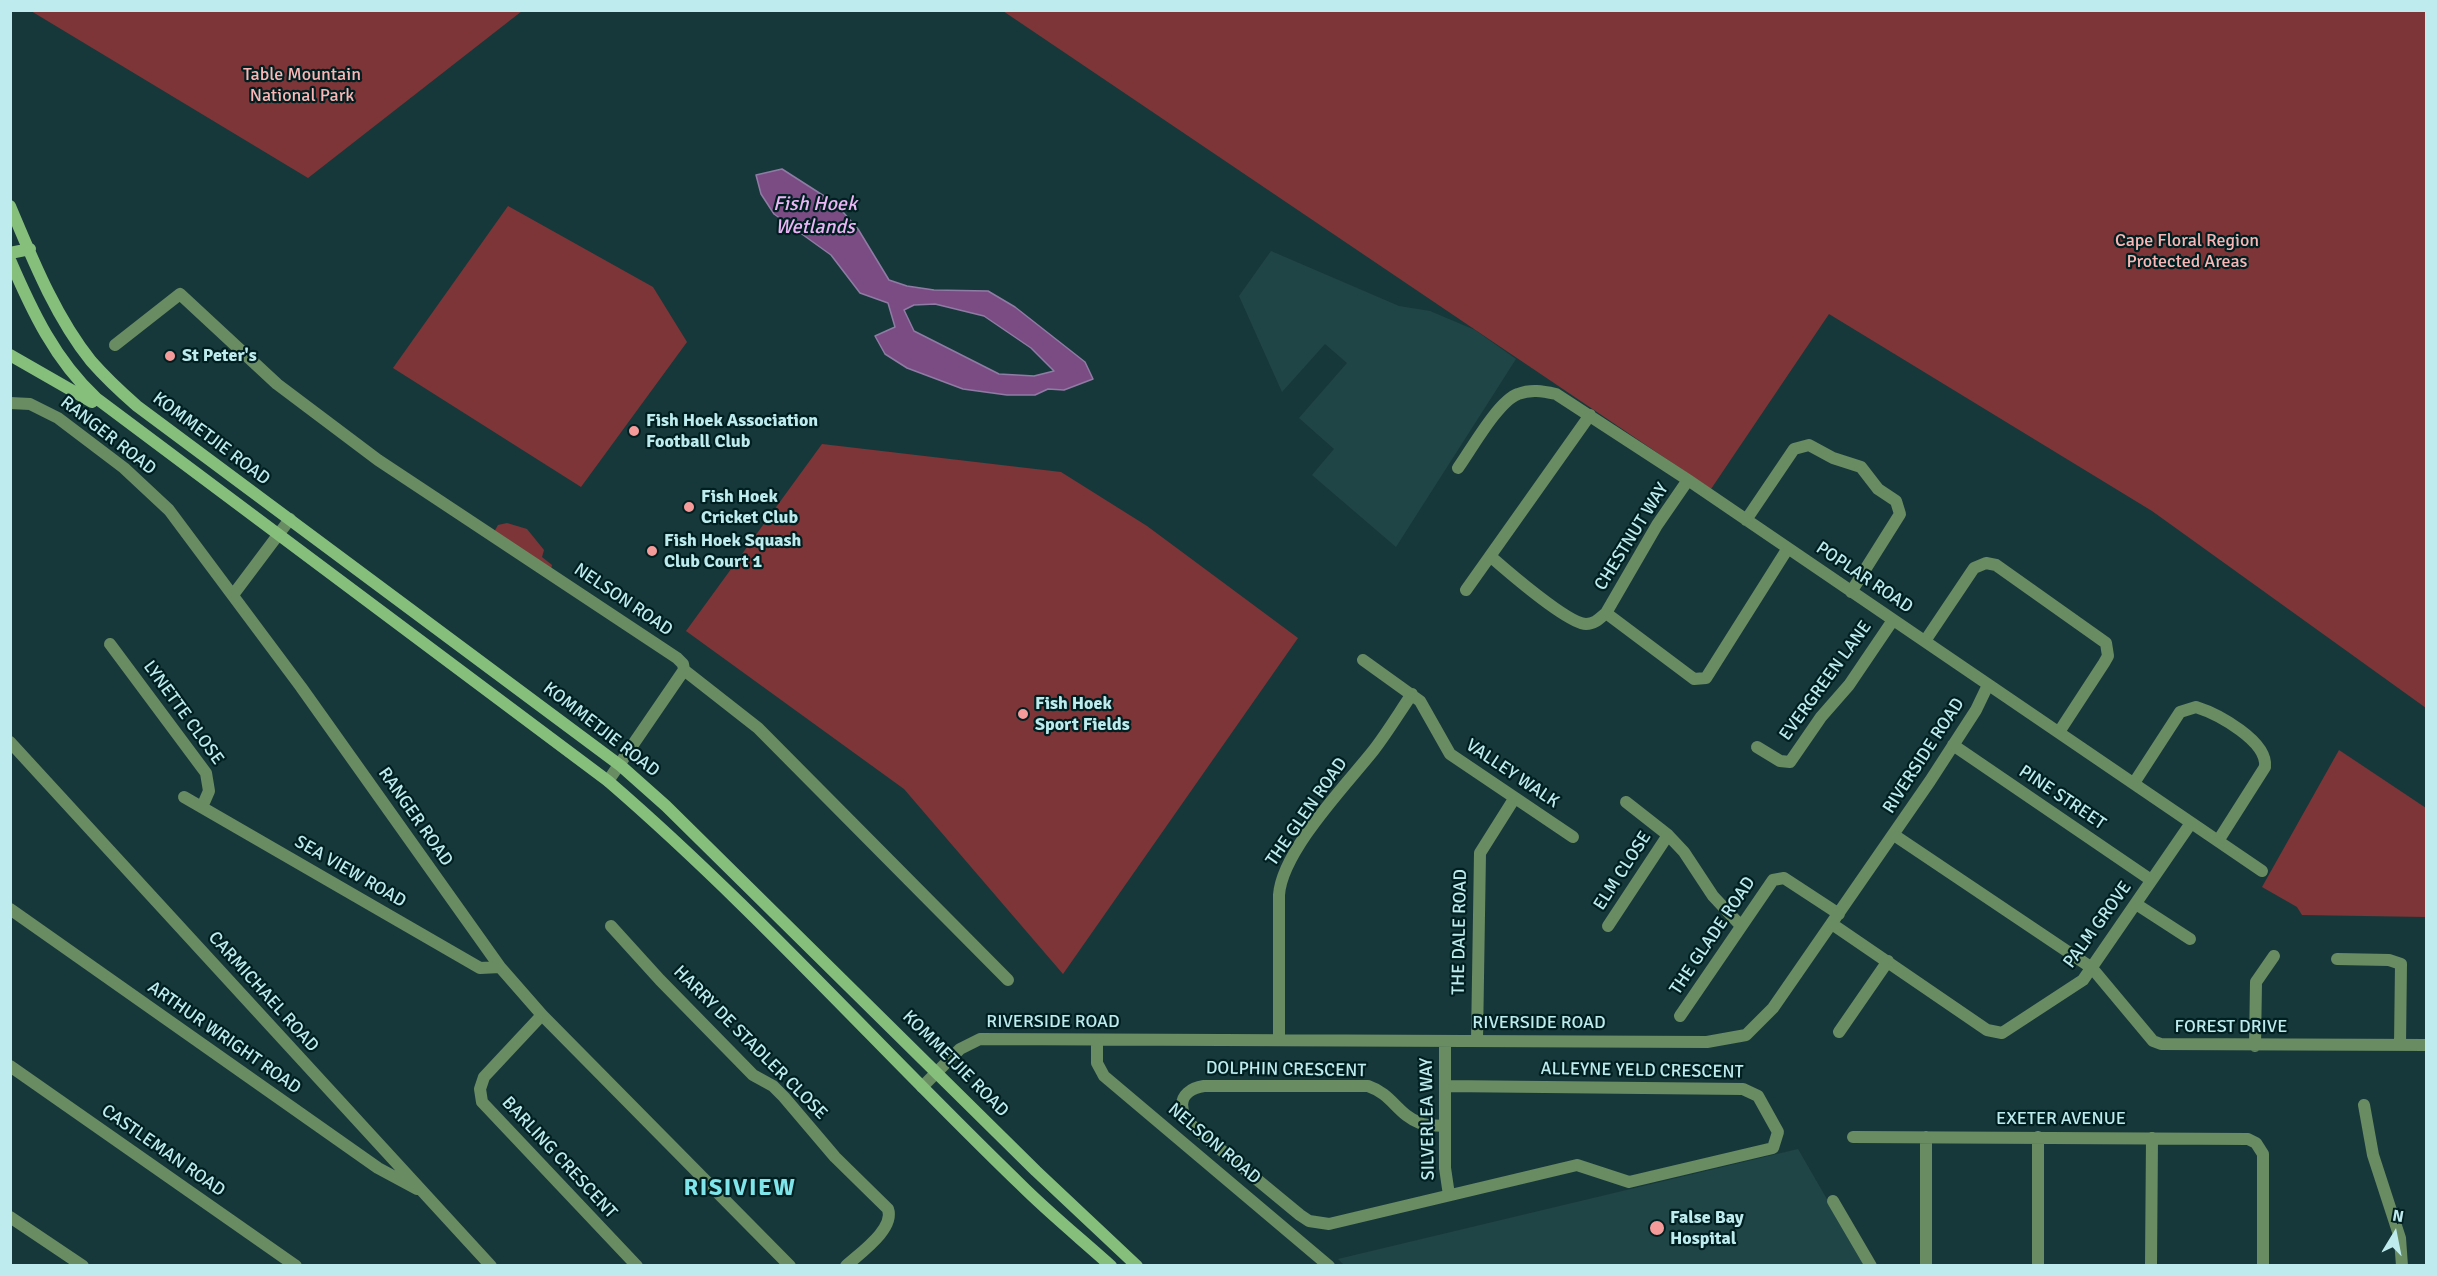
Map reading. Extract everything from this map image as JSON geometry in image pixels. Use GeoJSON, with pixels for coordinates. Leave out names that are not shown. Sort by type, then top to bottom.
{"type":"FeatureCollection","features":[{"type":"Feature","properties":{"kind":"main road","name":"KOMMETJIE ROAD"},"geometry":{"type":"LineString","coordinates":[[10,206],[13,221],[30,249],[68,328],[92,362],[113,385],[137,406],[621,766],[666,806],[937,1070],[1036,1171],[1137,1266]]}},
{"type":"Feature","properties":{"kind":"main road"},"geometry":{"type":"LineString","coordinates":[[10,254],[30,249]]}},
{"type":"Feature","properties":{"kind":"main road","name":"KOMMETJIE ROAD"},"geometry":{"type":"LineString","coordinates":[[10,260],[40,324],[65,365],[80,383],[128,425],[608,781],[762,924],[1021,1185],[1111,1266]]}},
{"type":"Feature","properties":{"kind":"main road"},"geometry":{"type":"LineString","coordinates":[[10,355],[46,374],[128,425]]}},
{"type":"Feature","properties":{"kind":"street","name":"NELSON ROAD"},"geometry":{"type":"LineString","coordinates":[[114,345],[180,294],[248,358],[309,409],[388,466],[677,658],[683,664],[684,670],[713,690],[758,728],[1008,980]]}},
{"type":"Feature","properties":{"kind":"street","name":"POPLAR ROAD"},"geometry":{"type":"LineString","coordinates":[[1458,468],[1503,406],[1516,394],[1535,390],[1556,394],[1688,480],[2262,871]]}},
{"type":"Feature","properties":{"kind":"street","name":"RANGER ROAD"},"geometry":{"type":"LineString","coordinates":[[10,403],[30,404],[58,418],[141,482],[169,510],[233,595],[500,967],[542,1016],[790,1266]]}},
{"type":"Feature","properties":{"kind":"street"},"geometry":{"type":"LineString","coordinates":[[1466,590],[1590,415]]}},
{"type":"Feature","properties":{"kind":"street"},"geometry":{"type":"LineString","coordinates":[[1746,520],[1794,449],[1799,446],[1809,445],[1833,458],[1861,467],[1878,489],[1896,501],[1900,514],[1851,592]]}},
{"type":"Feature","properties":{"kind":"street","name":"CHESTNUT WAY"},"geometry":{"type":"LineString","coordinates":[[1606,613],[1657,525],[1688,480]]}},
{"type":"Feature","properties":{"kind":"street"},"geometry":{"type":"LineString","coordinates":[[233,595],[290,519]]}},
{"type":"Feature","properties":{"kind":"street"},"geometry":{"type":"LineString","coordinates":[[1490,556],[1572,620],[1588,624],[1606,613],[1694,679],[1706,678],[1788,548]]}},
{"type":"Feature","properties":{"kind":"street"},"geometry":{"type":"LineString","coordinates":[[1925,641],[1974,568],[1986,563],[1996,565],[2106,643],[2108,656],[2060,732]]}},
{"type":"Feature","properties":{"kind":"street","name":"EVERGREEN LANE"},"geometry":{"type":"LineString","coordinates":[[1757,747],[1780,762],[1790,762],[1893,620]]}},
{"type":"Feature","properties":{"kind":"street","name":"LYNETTE CLOSE"},"geometry":{"type":"LineString","coordinates":[[110,644],[206,774],[209,791],[202,807]]}},
{"type":"Feature","properties":{"kind":"street","name":"VALLEY WALK"},"geometry":{"type":"LineString","coordinates":[[1364,660],[1412,694],[1425,707],[1450,754],[1573,837]]}},
{"type":"Feature","properties":{"kind":"street"},"geometry":{"type":"LineString","coordinates":[[608,781],[621,766],[684,670]]}},
{"type":"Feature","properties":{"kind":"street","name":"RIVERSIDE ROAD"},"geometry":{"type":"LineString","coordinates":[[922,1087],[960,1048],[980,1039],[1279,1038],[1707,1042],[1746,1035],[1763,1021],[1836,919],[1976,710],[1988,685]]}},
{"type":"Feature","properties":{"kind":"street","name":"THE GLEN ROAD"},"geometry":{"type":"LineString","coordinates":[[1279,1038],[1279,895],[1282,875],[1334,797],[1374,749],[1412,694]]}},
{"type":"Feature","properties":{"kind":"street"},"geometry":{"type":"LineString","coordinates":[[2134,783],[2180,712],[2196,707],[2236,727],[2259,746],[2264,754],[2265,767],[2218,841]]}},
{"type":"Feature","properties":{"kind":"street","name":"CARMICHAEL ROAD"},"geometry":{"type":"LineString","coordinates":[[10,742],[491,1266]]}},
{"type":"Feature","properties":{"kind":"street","name":"PINE STREET"},"geometry":{"type":"LineString","coordinates":[[1953,745],[2151,880]]}},
{"type":"Feature","properties":{"kind":"street","name":"SEA VIEW ROAD"},"geometry":{"type":"LineString","coordinates":[[184,797],[480,968],[500,967]]}},
{"type":"Feature","properties":{"kind":"street","name":"THE DALE ROAD"},"geometry":{"type":"LineString","coordinates":[[1477,1040],[1480,853],[1514,799]]}},
{"type":"Feature","properties":{"kind":"street"},"geometry":{"type":"LineString","coordinates":[[1626,802],[1668,835],[1688,857],[1713,896],[1741,926]]}},
{"type":"Feature","properties":{"kind":"street","name":"PALM GROVE"},"geometry":{"type":"LineString","coordinates":[[1836,919],[1888,961],[1988,1030],[2002,1034],[2083,980],[2191,823]]}},
{"type":"Feature","properties":{"kind":"street","name":"ELM CLOSE"},"geometry":{"type":"LineString","coordinates":[[1608,926],[1668,835]]}},
{"type":"Feature","properties":{"kind":"street","name":"FOREST DRIVE"},"geometry":{"type":"LineString","coordinates":[[1894,835],[2092,968],[2153,1041],[2169,1045],[2427,1045]]}},
{"type":"Feature","properties":{"kind":"street","name":"THE GLADE ROAD"},"geometry":{"type":"LineString","coordinates":[[1680,1016],[1768,886],[1779,878],[1788,880],[1836,919]]}},
{"type":"Feature","properties":{"kind":"street"},"geometry":{"type":"LineString","coordinates":[[2136,904],[2190,939]]}},
{"type":"Feature","properties":{"kind":"street","name":"ARTHUR WRIGHT ROAD"},"geometry":{"type":"LineString","coordinates":[[10,909],[378,1168],[407,1185],[421,1190]]}},
{"type":"Feature","properties":{"kind":"street","name":"HARRY DE STADLER CLOSE"},"geometry":{"type":"LineString","coordinates":[[611,926],[753,1075],[773,1086],[784,1097],[835,1157],[888,1209],[890,1220],[883,1230],[846,1266]]}},
{"type":"Feature","properties":{"kind":"street"},"geometry":{"type":"LineString","coordinates":[[2255,1046],[2256,982],[2274,956]]}},
{"type":"Feature","properties":{"kind":"street"},"geometry":{"type":"LineString","coordinates":[[2337,959],[2389,960],[2401,964],[2400,1045]]}},
{"type":"Feature","properties":{"kind":"street"},"geometry":{"type":"LineString","coordinates":[[1839,1032],[1888,961]]}},
{"type":"Feature","properties":{"kind":"street","name":"BARLING CRESCENT"},"geometry":{"type":"LineString","coordinates":[[542,1016],[484,1077],[480,1089],[482,1102],[637,1266]]}},
{"type":"Feature","properties":{"kind":"street","name":"NELSON ROAD"},"geometry":{"type":"LineString","coordinates":[[1097,1040],[1097,1063],[1104,1076],[1329,1266]]}},
{"type":"Feature","properties":{"kind":"street","name":"SILVERLEA WAY"},"geometry":{"type":"LineString","coordinates":[[1445,1041],[1444,1168],[1449,1196]]}},
{"type":"Feature","properties":{"kind":"street","name":"CASTLEMAN ROAD"},"geometry":{"type":"LineString","coordinates":[[10,1066],[296,1266]]}},
{"type":"Feature","properties":{"kind":"street","name":"DOLPHIN CRESCENT"},"geometry":{"type":"LineString","coordinates":[[1300,1215],[1188,1123],[1182,1112],[1186,1093],[1193,1088],[1204,1086],[1368,1086],[1388,1095],[1401,1111],[1416,1122],[1444,1126]]}},
{"type":"Feature","properties":{"kind":"street","name":"ALLEYNE YELD CRESCENT"},"geometry":{"type":"LineString","coordinates":[[1300,1215],[1309,1221],[1329,1224],[1577,1165],[1629,1182],[1773,1148],[1779,1132],[1758,1095],[1743,1089],[1445,1086]]}},
{"type":"Feature","properties":{"kind":"street"},"geometry":{"type":"LineString","coordinates":[[2364,1105],[2373,1155],[2400,1238],[2402,1266]]}},
{"type":"Feature","properties":{"kind":"street","name":"EXETER AVENUE"},"geometry":{"type":"LineString","coordinates":[[1853,1137],[2242,1137],[2256,1143],[2263,1154],[2263,1266]]}},
{"type":"Feature","properties":{"kind":"street"},"geometry":{"type":"LineString","coordinates":[[1926,1137],[1926,1266]]}},
{"type":"Feature","properties":{"kind":"street"},"geometry":{"type":"LineString","coordinates":[[2038,1137],[2038,1266]]}},
{"type":"Feature","properties":{"kind":"street"},"geometry":{"type":"LineString","coordinates":[[2151,1266],[2152,1138]]}},
{"type":"Feature","properties":{"kind":"street"},"geometry":{"type":"LineString","coordinates":[[1833,1201],[1871,1266]]}},
{"type":"Feature","properties":{"kind":"street"},"geometry":{"type":"LineString","coordinates":[[10,1217],[83,1266]]}},
{"type":"Feature","properties":{"kind":"shaded area"},"geometry":{"type":"Polygon","coordinates":[[[1271,251],[1399,306],[1430,311],[1475,330],[1516,359],[1396,547],[1312,475],[1334,449],[1299,418],[1347,363],[1325,344],[1282,392],[1239,296],[1271,251]]]}},
{"type":"Feature","properties":{"kind":"shaded area","name":"False Bay Hospital"},"geometry":{"type":"Polygon","coordinates":[[[1798,1149],[1865,1265],[1345,1266],[1338,1259],[1798,1149]]]}},
{"type":"Feature","properties":{"kind":"green space","name":"Table Mountain National Park"},"geometry":{"type":"Polygon","coordinates":[[[31,11],[522,11],[308,178],[31,11]]]}},
{"type":"Feature","properties":{"kind":"green space","name":"Cape Floral Region Protected Areas"},"geometry":{"type":"Polygon","coordinates":[[[1003,11],[2426,11],[2426,708],[2152,511],[1829,314],[1711,489],[1003,11]]]}},
{"type":"Feature","properties":{"kind":"green space"},"geometry":{"type":"Polygon","coordinates":[[[508,206],[653,287],[687,342],[581,487],[393,368],[508,206]]]}},
{"type":"Feature","properties":{"kind":"green space","name":"Fish Hoek Sport Fields"},"geometry":{"type":"Polygon","coordinates":[[[822,444],[1061,472],[1147,526],[1298,638],[1063,974],[904,789],[686,631],[822,444]]]}},
{"type":"Feature","properties":{"kind":"green space"},"geometry":{"type":"Polygon","coordinates":[[[507,523],[527,529],[544,550],[542,557],[552,565],[551,569],[494,532],[498,525],[507,523]]]}},
{"type":"Feature","properties":{"kind":"green space"},"geometry":{"type":"Polygon","coordinates":[[[2339,750],[2426,808],[2426,917],[2302,915],[2297,907],[2262,887],[2339,750]]]}},
{"type":"Feature","properties":{"kind":"water","name":"Fish Hoek Wetlands"},"geometry":{"type":"Polygon","coordinates":[[[782,169],[835,203],[858,229],[889,280],[907,286],[934,290],[988,291],[1015,307],[1085,362],[1093,379],[1064,390],[1048,389],[1035,395],[1007,395],[963,389],[907,368],[885,354],[875,336],[895,327],[888,303],[860,293],[831,255],[774,214],[761,194],[756,175],[782,169]],[[935,304],[914,305],[904,310],[914,331],[999,374],[1034,376],[1054,371],[1031,348],[984,316],[935,304]]]}},
{"type":"Feature","properties":{"kind":"place","name":"St Peter's"},"geometry":{"type":"Point","coordinates":[170,356]}},
{"type":"Feature","properties":{"kind":"place","name":"Fish Hoek Association Football Club"},"geometry":{"type":"Point","coordinates":[634,431]}},
{"type":"Feature","properties":{"kind":"place","name":"Fish Hoek Cricket Club"},"geometry":{"type":"Point","coordinates":[689,507]}},
{"type":"Feature","properties":{"kind":"place","name":"Fish Hoek Squash Club Court 1"},"geometry":{"type":"Point","coordinates":[652,551]}},
{"type":"Feature","properties":{"kind":"place","name":"Fish Hoek Sport Fields"},"geometry":{"type":"Point","coordinates":[1023,714]}},
{"type":"Feature","properties":{"kind":"place","name":"False Bay Hospital"},"geometry":{"type":"Point","coordinates":[1657,1228]}},
{"type":"Feature","properties":{"kind":"district","name":"RISIVIEW"},"geometry":{"type":"Point","coordinates":[740,1189]}}]}
